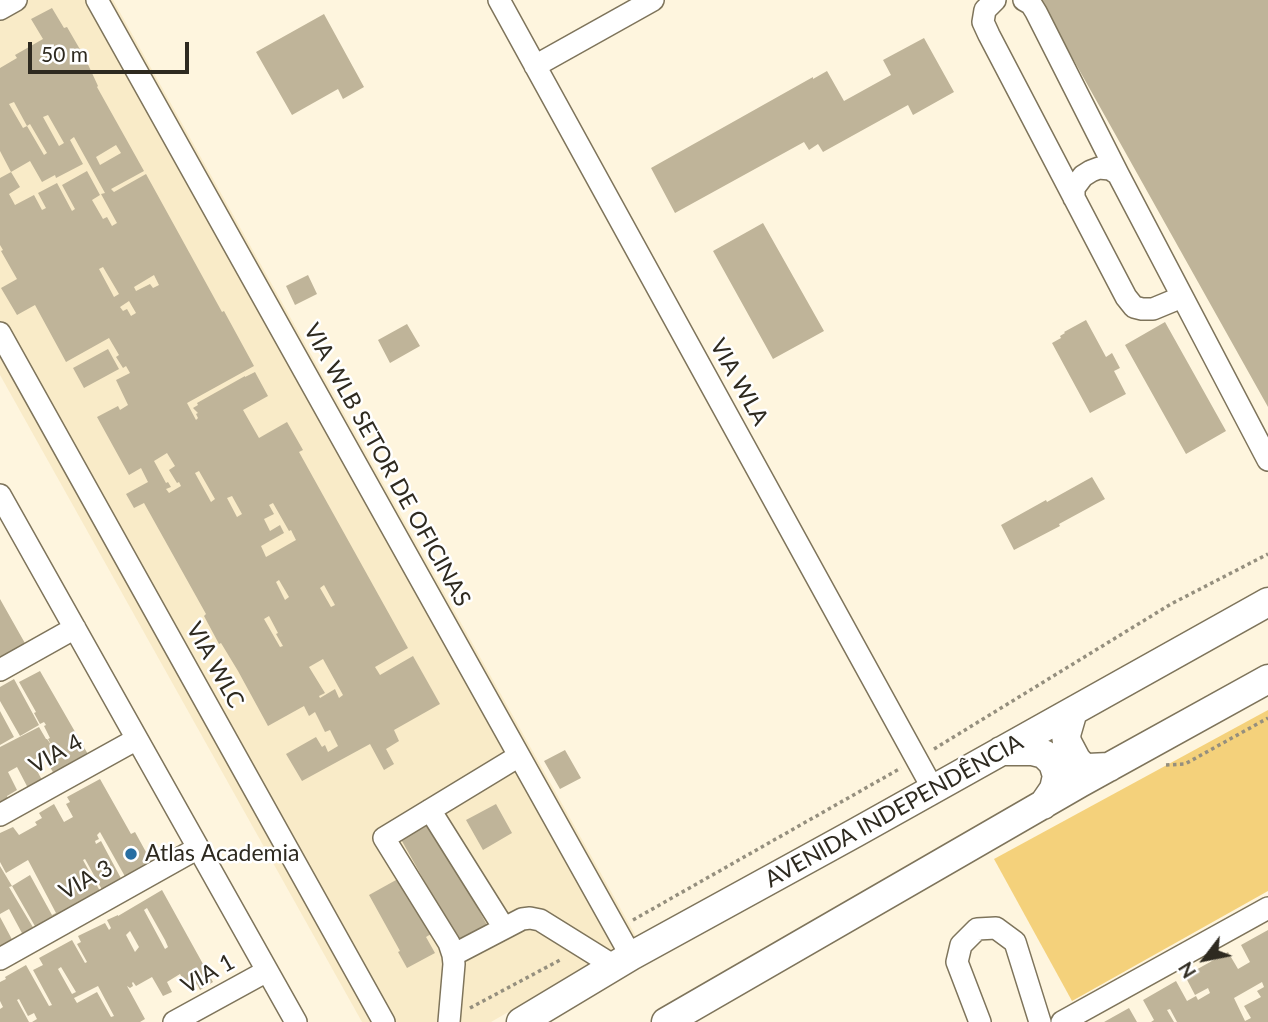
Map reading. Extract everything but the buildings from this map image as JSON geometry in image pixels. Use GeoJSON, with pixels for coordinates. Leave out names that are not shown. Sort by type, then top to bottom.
{"type":"FeatureCollection","features":[{"type":"Feature","properties":{"kind":"main road","name":"AVENIDA INDEPENDÊNCIA"},"geometry":{"type":"LineString","coordinates":[[521,1022],[622,961],[1268,602]]}},
{"type":"Feature","properties":{"kind":"main road"},"geometry":{"type":"LineString","coordinates":[[666,1022],[1043,804],[1268,679]]}},
{"type":"Feature","properties":{"kind":"main road"},"geometry":{"type":"LineString","coordinates":[[1073,711],[1066,735],[1076,759],[1088,768],[1109,767]]}},
{"type":"Feature","properties":{"kind":"main road"},"geometry":{"type":"LineString","coordinates":[[1001,751],[1032,751],[1044,754],[1053,763],[1057,776],[1054,789],[1043,804]]}},
{"type":"Feature","properties":{"kind":"street"},"geometry":{"type":"LineString","coordinates":[[0,9],[16,0]]}},
{"type":"Feature","properties":{"kind":"street","name":"VIA WLB SETOR DE OFICINAS"},"geometry":{"type":"LineString","coordinates":[[97,0],[616,930],[622,961]]}},
{"type":"Feature","properties":{"kind":"street","name":"VIA WLA"},"geometry":{"type":"LineString","coordinates":[[499,0],[933,789]]}},
{"type":"Feature","properties":{"kind":"street"},"geometry":{"type":"LineString","coordinates":[[535,66],[653,0]]}},
{"type":"Feature","properties":{"kind":"street"},"geometry":{"type":"LineString","coordinates":[[995,0],[985,10],[983,22],[1126,297],[1134,307],[1143,309],[1153,309],[1182,297]]}},
{"type":"Feature","properties":{"kind":"street"},"geometry":{"type":"LineString","coordinates":[[1024,0],[1031,4],[1036,12],[1268,460]]}},
{"type":"Feature","properties":{"kind":"street"},"geometry":{"type":"LineString","coordinates":[[1074,198],[1074,188],[1083,176],[1091,171],[1099,167],[1118,174]]}},
{"type":"Feature","properties":{"kind":"street","name":"VIA WLC"},"geometry":{"type":"LineString","coordinates":[[0,333],[384,1022]]}},
{"type":"Feature","properties":{"kind":"street"},"geometry":{"type":"LineString","coordinates":[[0,495],[6,520],[75,628],[296,1022]]}},
{"type":"Feature","properties":{"kind":"street"},"geometry":{"type":"LineString","coordinates":[[0,670],[75,628]]}},
{"type":"Feature","properties":{"kind":"street","name":"VIA 4"},"geometry":{"type":"LineString","coordinates":[[0,815],[137,739]]}},
{"type":"Feature","properties":{"kind":"street"},"geometry":{"type":"LineString","coordinates":[[449,1021],[454,964],[449,943],[384,838],[519,756]]}},
{"type":"Feature","properties":{"kind":"street"},"geometry":{"type":"LineString","coordinates":[[430,810],[504,928]]}},
{"type":"Feature","properties":{"kind":"street","name":"VIA 3"},"geometry":{"type":"LineString","coordinates":[[0,959],[198,848]]}},
{"type":"Feature","properties":{"kind":"street"},"geometry":{"type":"LineString","coordinates":[[1062,1022],[1268,908]]}},
{"type":"Feature","properties":{"kind":"street"},"geometry":{"type":"LineString","coordinates":[[453,955],[522,919],[530,918],[540,920],[583,947],[622,961]]}},
{"type":"Feature","properties":{"kind":"street"},"geometry":{"type":"LineString","coordinates":[[980,1022],[957,962],[961,945],[977,929],[996,928],[1015,942],[1040,1022]]}},
{"type":"Feature","properties":{"kind":"street","name":"VIA 1"},"geometry":{"type":"LineString","coordinates":[[174,1022],[267,971]]}},
{"type":"Feature","properties":{"kind":"path"},"geometry":{"type":"LineString","coordinates":[[616,930],[916,760],[1171,604],[1268,554]]}},
{"type":"Feature","properties":{"kind":"path"},"geometry":{"type":"LineString","coordinates":[[449,1021],[583,947]]}},
{"type":"Feature","properties":{"kind":"shaded area"},"geometry":{"type":"Polygon","coordinates":[[[0,0],[113,0],[637,938],[491,1022],[362,1022],[0,375],[0,0]]]}},
{"type":"Feature","properties":{"kind":"shaded area"},"geometry":{"type":"Polygon","coordinates":[[[1268,710],[1268,891],[1072,1001],[994,859],[1268,710]]]}},
{"type":"Feature","properties":{"kind":"place","name":"Atlas Academia"},"geometry":{"type":"Point","coordinates":[131,854]}}]}
